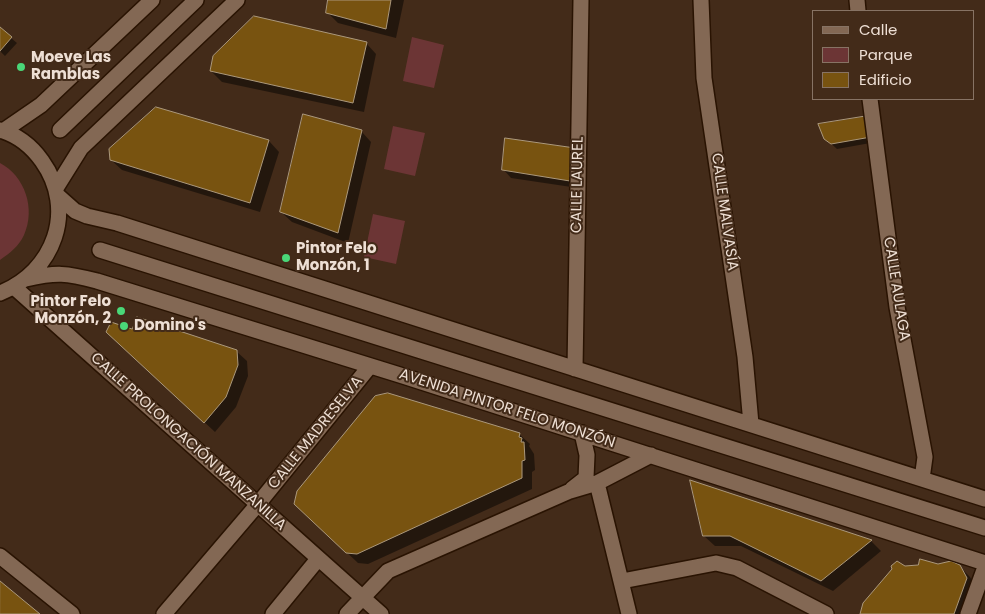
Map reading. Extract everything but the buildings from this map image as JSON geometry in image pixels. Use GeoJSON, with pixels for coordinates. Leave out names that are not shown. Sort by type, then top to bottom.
{"type":"FeatureCollection","features":[{"type":"Feature","properties":{"kind":"street"},"geometry":{"type":"LineString","coordinates":[[2,131],[41,105],[152,0]]}},
{"type":"Feature","properties":{"kind":"street"},"geometry":{"type":"LineString","coordinates":[[60,130],[196,0]]}},
{"type":"Feature","properties":{"kind":"street"},"geometry":{"type":"LineString","coordinates":[[56,191],[80,148],[237,0]]}},
{"type":"Feature","properties":{"kind":"street","name":"CALLE LAUREL"},"geometry":{"type":"LineString","coordinates":[[575,369],[581,0]]}},
{"type":"Feature","properties":{"kind":"street","name":"CALLE MALVASÍA"},"geometry":{"type":"LineString","coordinates":[[701,0],[704,78],[745,357],[751,424]]}},
{"type":"Feature","properties":{"kind":"street","name":"CALLE AULAGA"},"geometry":{"type":"LineString","coordinates":[[870,100],[897,308],[925,457],[922,479]]}},
{"type":"Feature","properties":{"kind":"street"},"geometry":{"type":"LineString","coordinates":[[2,131],[21,140],[36,153],[48,169],[56,191],[58,218],[54,242],[42,262],[13,286]]}},
{"type":"Feature","properties":{"kind":"street"},"geometry":{"type":"LineString","coordinates":[[56,191],[75,211],[87,216],[126,226],[985,498]]}},
{"type":"Feature","properties":{"kind":"street","name":"AVENIDA PINTOR FELO MONZÓN"},"geometry":{"type":"LineString","coordinates":[[100,250],[985,528]]}},
{"type":"Feature","properties":{"kind":"street","name":"AVENIDA PINTOR FELO MONZÓN"},"geometry":{"type":"LineString","coordinates":[[13,286],[49,274],[67,274],[97,281],[985,562]]}},
{"type":"Feature","properties":{"kind":"street","name":"CALLE PROLONGACIÓN MANZANILLA"},"geometry":{"type":"LineString","coordinates":[[13,286],[381,614]]}},
{"type":"Feature","properties":{"kind":"street","name":"CALLE MADRESELVA"},"geometry":{"type":"LineString","coordinates":[[164,614],[258,504],[370,366]]}},
{"type":"Feature","properties":{"kind":"street"},"geometry":{"type":"LineString","coordinates":[[570,491],[586,478],[587,455],[582,433]]}},
{"type":"Feature","properties":{"kind":"street"},"geometry":{"type":"LineString","coordinates":[[347,614],[361,597],[388,571],[570,491],[597,483],[651,455]]}},
{"type":"Feature","properties":{"kind":"street"},"geometry":{"type":"LineString","coordinates":[[597,483],[630,614]]}},
{"type":"Feature","properties":{"kind":"street"},"geometry":{"type":"LineString","coordinates":[[0,556],[72,614]]}},
{"type":"Feature","properties":{"kind":"street"},"geometry":{"type":"LineString","coordinates":[[273,614],[318,559]]}},
{"type":"Feature","properties":{"kind":"street"},"geometry":{"type":"LineString","coordinates":[[622,581],[716,563],[737,568],[799,608],[826,614]]}},
{"type":"Feature","properties":{"kind":"street"},"geometry":{"type":"LineString","coordinates":[[968,614],[985,568]]}},
{"type":"Feature","properties":{"kind":"green space"},"geometry":{"type":"Polygon","coordinates":[[[412,37],[444,45],[434,88],[403,81],[412,37]]]}},
{"type":"Feature","properties":{"kind":"green space"},"geometry":{"type":"Polygon","coordinates":[[[393,126],[425,133],[415,176],[384,169],[393,126]]]}},
{"type":"Feature","properties":{"kind":"green space"},"geometry":{"type":"Polygon","coordinates":[[[0,163],[16,176],[22,185],[26,194],[29,215],[20,243],[0,260],[0,163]]]}},
{"type":"Feature","properties":{"kind":"green space"},"geometry":{"type":"Polygon","coordinates":[[[373,214],[405,221],[396,264],[364,257],[373,214]]]}},
{"type":"Feature","properties":{"kind":"place","name":"Moeve Las Ramblas"},"geometry":{"type":"Point","coordinates":[21,67]}},
{"type":"Feature","properties":{"kind":"place","name":"Pintor Felo Monzón, 1"},"geometry":{"type":"Point","coordinates":[286,258]}},
{"type":"Feature","properties":{"kind":"place","name":"Pintor Felo Monzón, 2"},"geometry":{"type":"Point","coordinates":[121,311]}},
{"type":"Feature","properties":{"kind":"place","name":"Domino's"},"geometry":{"type":"Point","coordinates":[124,326]}}]}
